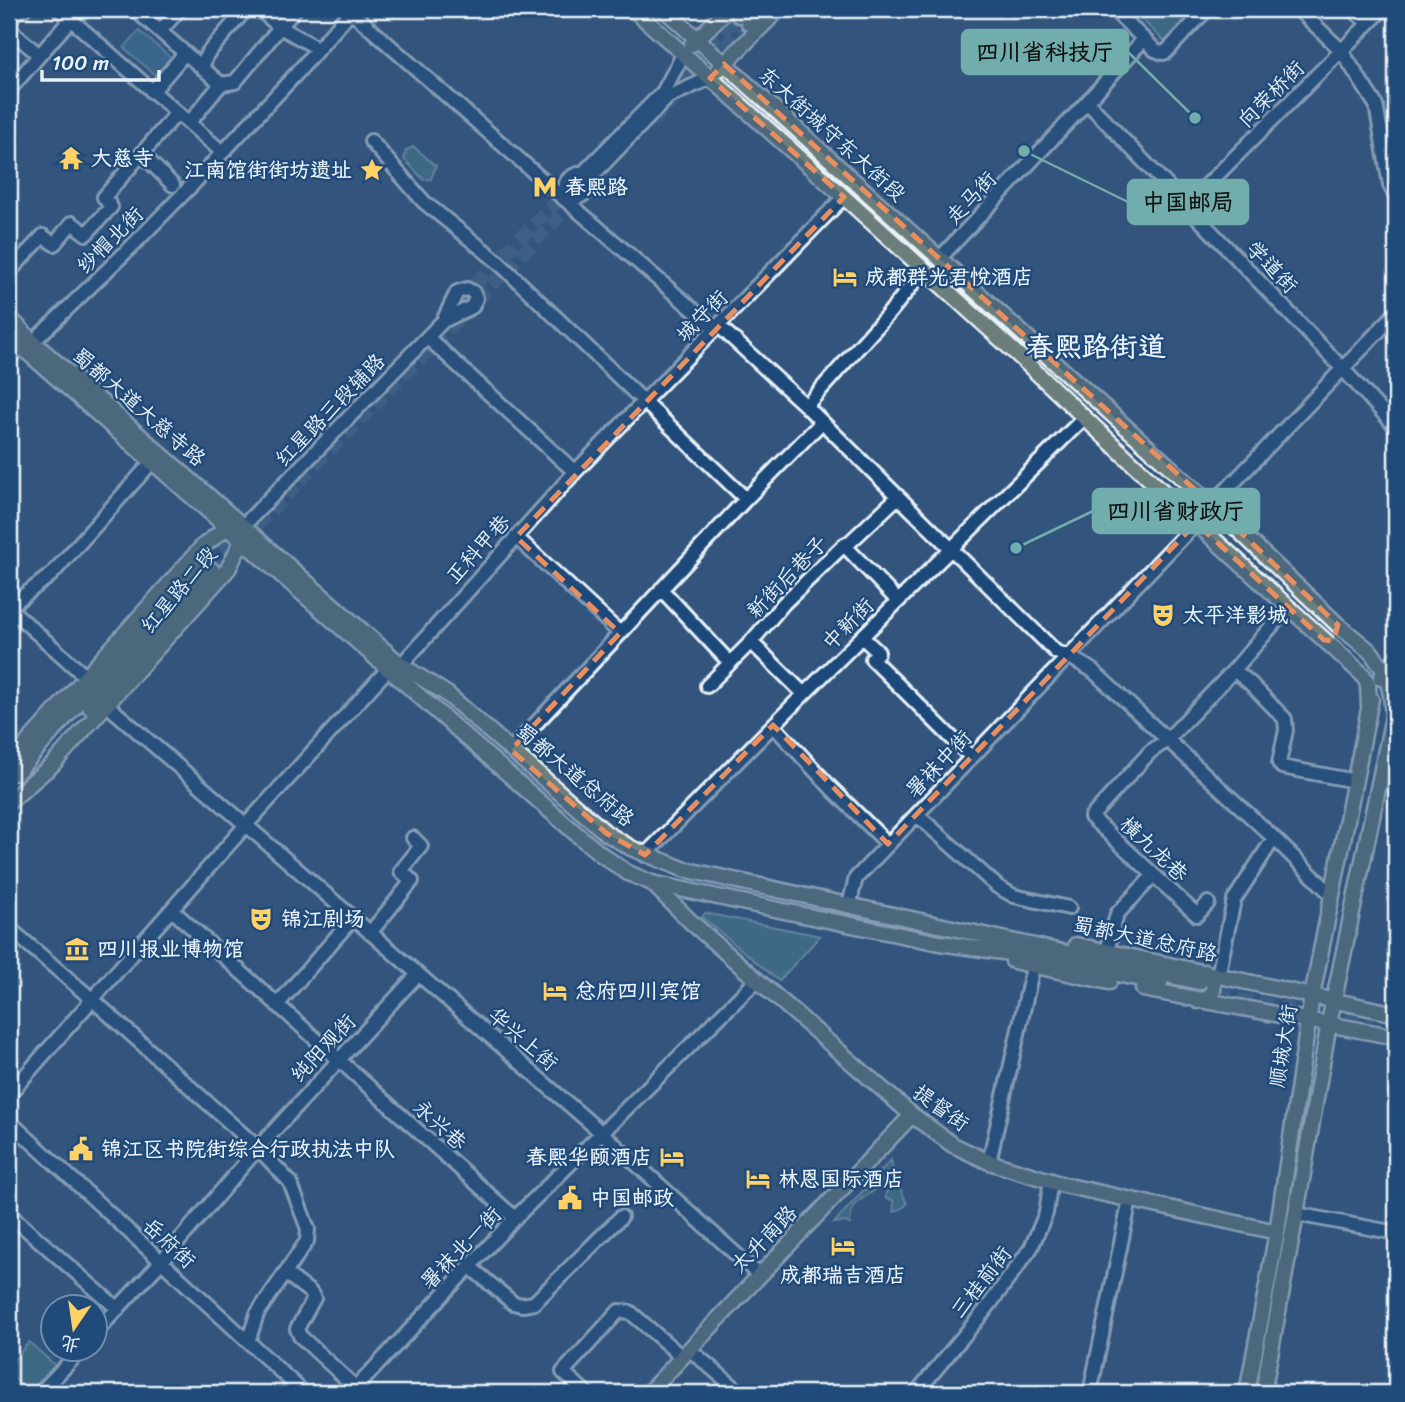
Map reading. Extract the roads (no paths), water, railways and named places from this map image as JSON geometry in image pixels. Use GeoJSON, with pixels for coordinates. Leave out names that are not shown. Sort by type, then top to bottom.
{"type":"FeatureCollection","features":[{"type":"Feature","properties":{"kind":"main road","name":"东大街城守东大街段"},"geometry":{"type":"LineString","coordinates":[[633,9],[1031,367],[1196,523],[1363,675],[1368,684],[1369,706]]}},
{"type":"Feature","properties":{"kind":"main road","name":"东大街城守东大街段"},"geometry":{"type":"LineString","coordinates":[[664,9],[1212,505],[1338,625],[1371,652],[1385,672]]}},
{"type":"Feature","properties":{"kind":"main road"},"geometry":{"type":"LineString","coordinates":[[684,53],[697,38],[740,14],[764,9]]}},
{"type":"Feature","properties":{"kind":"main road"},"geometry":{"type":"LineString","coordinates":[[710,78],[779,9]]}},
{"type":"Feature","properties":{"kind":"main road","name":"蜀都大道大慈寺路"},"geometry":{"type":"LineString","coordinates":[[9,317],[27,344],[152,462],[227,527],[243,533]]}},
{"type":"Feature","properties":{"kind":"main road","name":"蜀都大道大慈寺路"},"geometry":{"type":"LineString","coordinates":[[9,336],[27,344],[243,533]]}},
{"type":"Feature","properties":{"kind":"main road","name":"红星路二段"},"geometry":{"type":"LineString","coordinates":[[9,773],[28,742],[202,547],[227,527]]}},
{"type":"Feature","properties":{"kind":"main road","name":"蜀都大道总府路"},"geometry":{"type":"LineString","coordinates":[[243,533],[602,855],[628,873],[652,883],[940,943],[1033,967],[1312,996],[1396,1014]]}},
{"type":"Feature","properties":{"kind":"main road","name":"红星路二段"},"geometry":{"type":"LineString","coordinates":[[9,801],[53,764],[228,569],[243,533]]}},
{"type":"Feature","properties":{"kind":"main road"},"geometry":{"type":"LineString","coordinates":[[9,782],[208,566],[9,801]]}},
{"type":"Feature","properties":{"kind":"main road"},"geometry":{"type":"LineString","coordinates":[[1324,640],[1333,641],[1338,635],[1338,625]]}},
{"type":"Feature","properties":{"kind":"main road"},"geometry":{"type":"LineString","coordinates":[[1369,706],[1374,690],[1396,658]]}},
{"type":"Feature","properties":{"kind":"main road","name":"蜀都大道总府路"},"geometry":{"type":"LineString","coordinates":[[395,667],[447,694],[606,833],[645,855],[683,869],[1204,984]]}},
{"type":"Feature","properties":{"kind":"main road"},"geometry":{"type":"LineString","coordinates":[[1385,672],[1395,709]]}},
{"type":"Feature","properties":{"kind":"main road","name":"顺城大街"},"geometry":{"type":"LineString","coordinates":[[1247,1393],[1277,1232],[1312,996],[1369,706]]}},
{"type":"Feature","properties":{"kind":"main road","name":"顺城大街"},"geometry":{"type":"LineString","coordinates":[[1263,1393],[1329,1023],[1389,767],[1395,709]]}},
{"type":"Feature","properties":{"kind":"main road","name":"提督街"},"geometry":{"type":"LineString","coordinates":[[652,883],[690,921],[912,1115],[953,1145],[989,1162],[1051,1180],[1277,1232]]}},
{"type":"Feature","properties":{"kind":"main road","name":"蜀都大道总府路"},"geometry":{"type":"LineString","coordinates":[[946,926],[1034,937],[1107,951],[1308,1020],[1396,1037]]}},
{"type":"Feature","properties":{"kind":"main road","name":"蜀都大道总府路"},"geometry":{"type":"LineString","coordinates":[[940,943],[1204,984]]}},
{"type":"Feature","properties":{"kind":"main road","name":"太升南路"},"geometry":{"type":"LineString","coordinates":[[648,1393],[912,1115]]}},
{"type":"Feature","properties":{"kind":"street"},"geometry":{"type":"LineString","coordinates":[[9,21],[17,11],[24,9]]}},
{"type":"Feature","properties":{"kind":"street"},"geometry":{"type":"LineString","coordinates":[[59,9],[222,152]]}},
{"type":"Feature","properties":{"kind":"street"},"geometry":{"type":"LineString","coordinates":[[134,9],[221,84]]}},
{"type":"Feature","properties":{"kind":"street"},"geometry":{"type":"LineString","coordinates":[[160,32],[180,9]]}},
{"type":"Feature","properties":{"kind":"street"},"geometry":{"type":"LineString","coordinates":[[202,68],[207,54],[246,9]]}},
{"type":"Feature","properties":{"kind":"street"},"geometry":{"type":"LineString","coordinates":[[259,9],[280,27],[310,44]]}},
{"type":"Feature","properties":{"kind":"street"},"geometry":{"type":"LineString","coordinates":[[189,123],[221,84],[234,82],[295,9]]}},
{"type":"Feature","properties":{"kind":"street"},"geometry":{"type":"LineString","coordinates":[[1113,9],[1155,50],[1163,53],[1207,9]]}},
{"type":"Feature","properties":{"kind":"street"},"geometry":{"type":"LineString","coordinates":[[1298,9],[1341,50],[1376,105],[1390,185],[1396,197]]}},
{"type":"Feature","properties":{"kind":"street"},"geometry":{"type":"LineString","coordinates":[[1353,9],[1368,23]]}},
{"type":"Feature","properties":{"kind":"street","name":"向荣桥街"},"geometry":{"type":"LineString","coordinates":[[1186,206],[1383,9]]}},
{"type":"Feature","properties":{"kind":"street"},"geometry":{"type":"LineString","coordinates":[[351,10],[562,197],[710,324],[719,326],[806,406],[1056,652],[1092,670],[1332,895]]}},
{"type":"Feature","properties":{"kind":"street","name":"纱帽北街"},"geometry":{"type":"LineString","coordinates":[[9,359],[141,237],[297,73],[351,10]]}},
{"type":"Feature","properties":{"kind":"street"},"geometry":{"type":"LineString","coordinates":[[9,90],[71,19]]}},
{"type":"Feature","properties":{"kind":"street"},"geometry":{"type":"LineString","coordinates":[[9,29],[40,55]]}},
{"type":"Feature","properties":{"kind":"street","name":"走马街"},"geometry":{"type":"LineString","coordinates":[[939,259],[1144,39]]}},
{"type":"Feature","properties":{"kind":"street"},"geometry":{"type":"LineString","coordinates":[[684,53],[663,92],[584,172],[569,180],[565,187],[569,197],[573,199],[583,195],[591,177],[668,97],[710,78]]}},
{"type":"Feature","properties":{"kind":"street"},"geometry":{"type":"LineString","coordinates":[[152,92],[185,54]]}},
{"type":"Feature","properties":{"kind":"street","name":"学道街"},"geometry":{"type":"LineString","coordinates":[[1087,102],[1396,427]]}},
{"type":"Feature","properties":{"kind":"street"},"geometry":{"type":"LineString","coordinates":[[9,272],[43,236],[54,244],[72,223],[86,234],[111,207],[104,197],[177,113]]}},
{"type":"Feature","properties":{"kind":"street"},"geometry":{"type":"LineString","coordinates":[[370,141],[424,202],[497,261],[746,499]]}},
{"type":"Feature","properties":{"kind":"street"},"geometry":{"type":"LineString","coordinates":[[142,154],[173,185]]}},
{"type":"Feature","properties":{"kind":"street","name":"城守街"},"geometry":{"type":"LineString","coordinates":[[586,461],[844,197]]}},
{"type":"Feature","properties":{"kind":"street"},"geometry":{"type":"LineString","coordinates":[[806,406],[924,270]]}},
{"type":"Feature","properties":{"kind":"street"},"geometry":{"type":"LineString","coordinates":[[1212,505],[1396,313]]}},
{"type":"Feature","properties":{"kind":"street","name":"红星路三段辅路"},"geometry":{"type":"LineString","coordinates":[[243,533],[443,321]]}},
{"type":"Feature","properties":{"kind":"street"},"geometry":{"type":"LineString","coordinates":[[428,338],[575,472]]}},
{"type":"Feature","properties":{"kind":"street","name":"中新街"},"geometry":{"type":"LineString","coordinates":[[645,855],[1084,418]]}},
{"type":"Feature","properties":{"kind":"street"},"geometry":{"type":"LineString","coordinates":[[511,750],[746,499],[822,422]]}},
{"type":"Feature","properties":{"kind":"street","name":"正科甲巷"},"geometry":{"type":"LineString","coordinates":[[9,1094],[246,825],[586,461]]}},
{"type":"Feature","properties":{"kind":"street"},"geometry":{"type":"LineString","coordinates":[[86,677],[9,608],[52,574],[152,462]]}},
{"type":"Feature","properties":{"kind":"street","name":"新街后巷子"},"geometry":{"type":"LineString","coordinates":[[707,686],[751,642],[784,603],[898,497]]}},
{"type":"Feature","properties":{"kind":"street","name":"署袜中街"},"geometry":{"type":"LineString","coordinates":[[849,905],[856,878],[1196,523]]}},
{"type":"Feature","properties":{"kind":"street"},"geometry":{"type":"LineString","coordinates":[[516,537],[620,633]]}},
{"type":"Feature","properties":{"kind":"street"},"geometry":{"type":"LineString","coordinates":[[844,545],[898,601]]}},
{"type":"Feature","properties":{"kind":"street"},"geometry":{"type":"LineString","coordinates":[[662,589],[730,663]]}},
{"type":"Feature","properties":{"kind":"street"},"geometry":{"type":"LineString","coordinates":[[1167,740],[1234,670],[1288,607]]}},
{"type":"Feature","properties":{"kind":"street"},"geometry":{"type":"LineString","coordinates":[[862,637],[878,653],[872,659],[971,757]]}},
{"type":"Feature","properties":{"kind":"street"},"geometry":{"type":"LineString","coordinates":[[751,642],[804,694]]}},
{"type":"Feature","properties":{"kind":"street"},"geometry":{"type":"LineString","coordinates":[[1234,670],[1285,719],[1286,730],[1279,763],[1282,767],[1354,781]]}},
{"type":"Feature","properties":{"kind":"street","name":"华兴上街"},"geometry":{"type":"LineString","coordinates":[[106,704],[603,1134],[759,1275]]}},
{"type":"Feature","properties":{"kind":"street"},"geometry":{"type":"LineString","coordinates":[[773,725],[888,844]]}},
{"type":"Feature","properties":{"kind":"street","name":"横九龙巷"},"geometry":{"type":"LineString","coordinates":[[1167,740],[1150,752],[1091,817],[1197,915],[1208,903]]}},
{"type":"Feature","properties":{"kind":"street"},"geometry":{"type":"LineString","coordinates":[[917,815],[999,887],[1014,896],[1069,908]]}},
{"type":"Feature","properties":{"kind":"street"},"geometry":{"type":"LineString","coordinates":[[370,933],[412,881],[401,871],[421,846],[413,838]]}},
{"type":"Feature","properties":{"kind":"street"},"geometry":{"type":"LineString","coordinates":[[1204,984],[1234,900],[1274,838]]}},
{"type":"Feature","properties":{"kind":"street"},"geometry":{"type":"LineString","coordinates":[[1107,951],[1117,914],[1154,875]]}},
{"type":"Feature","properties":{"kind":"street","name":"永兴巷"},"geometry":{"type":"LineString","coordinates":[[172,910],[515,1218]]}},
{"type":"Feature","properties":{"kind":"street"},"geometry":{"type":"LineString","coordinates":[[277,1005],[353,918]]}},
{"type":"Feature","properties":{"kind":"street"},"geometry":{"type":"LineString","coordinates":[[9,928],[258,1148],[290,1182],[307,1229],[307,1241],[257,1314],[250,1336]]}},
{"type":"Feature","properties":{"kind":"street"},"geometry":{"type":"LineString","coordinates":[[989,1162],[1033,967]]}},
{"type":"Feature","properties":{"kind":"street","name":"纯阳观街"},"geometry":{"type":"LineString","coordinates":[[108,1319],[258,1148],[418,974]]}},
{"type":"Feature","properties":{"kind":"street","name":"署袜北一街"},"geometry":{"type":"LineString","coordinates":[[353,1391],[515,1218],[757,980]]}},
{"type":"Feature","properties":{"kind":"street","name":"岳府街"},"geometry":{"type":"LineString","coordinates":[[9,1121],[304,1393]]}},
{"type":"Feature","properties":{"kind":"street","name":"三桂前街"},"geometry":{"type":"LineString","coordinates":[[916,1393],[987,1308],[1031,1248],[1046,1213],[1051,1180]]}},
{"type":"Feature","properties":{"kind":"street"},"geometry":{"type":"LineString","coordinates":[[1090,1393],[1130,1199]]}},
{"type":"Feature","properties":{"kind":"street"},"geometry":{"type":"LineString","coordinates":[[9,1214],[118,1309]]}},
{"type":"Feature","properties":{"kind":"street"},"geometry":{"type":"LineString","coordinates":[[1296,1214],[1396,1233]]}},
{"type":"Feature","properties":{"kind":"street"},"geometry":{"type":"LineString","coordinates":[[469,1266],[513,1303],[534,1303],[621,1217]]}},
{"type":"Feature","properties":{"kind":"street"},"geometry":{"type":"LineString","coordinates":[[285,1273],[314,1298],[297,1329],[300,1336],[353,1391]]}},
{"type":"Feature","properties":{"kind":"street"},"geometry":{"type":"LineString","coordinates":[[586,1393],[563,1372],[619,1311],[630,1312],[741,1393]]}},
{"type":"Feature","properties":{"kind":"street"},"geometry":{"type":"LineString","coordinates":[[40,1393],[67,1364]]}},
{"type":"Feature","properties":{"kind":"water"},"geometry":{"type":"Polygon","coordinates":[[[139,31],[176,62],[161,80],[124,48],[139,31]]]}},
{"type":"Feature","properties":{"kind":"tunnel"},"geometry":{"type":"LineString","coordinates":[[664,91],[739,15]]}},
{"type":"Feature","properties":{"kind":"tunnel"},"geometry":{"type":"LineString","coordinates":[[651,122],[749,23]]}},
{"type":"Feature","properties":{"kind":"tunnel"},"geometry":{"type":"LineString","coordinates":[[446,314],[589,168]]}},
{"type":"Feature","properties":{"kind":"tunnel"},"geometry":{"type":"LineString","coordinates":[[212,570],[578,197]]}},
{"type":"Feature","properties":{"kind":"tunnel"},"geometry":{"type":"LineString","coordinates":[[203,562],[241,524]]}},
{"type":"Feature","properties":{"kind":"tunnel"},"geometry":{"type":"LineString","coordinates":[[1197,991],[1340,1019]]}},
{"type":"Feature","properties":{"kind":"tunnel"},"geometry":{"type":"LineString","coordinates":[[1326,1007],[1374,1016]]}},
{"type":"Feature","properties":{"kind":"place","name":"四川省科技厅"},"geometry":{"type":"Point","coordinates":[1195,118]}},
{"type":"Feature","properties":{"kind":"place","name":"中国邮局"},"geometry":{"type":"Point","coordinates":[1024,151]}},
{"type":"Feature","properties":{"kind":"place","name":"大慈寺"},"geometry":{"type":"Point","coordinates":[71,158]}},
{"type":"Feature","properties":{"kind":"place","name":"江南馆街街坊遗址"},"geometry":{"type":"Point","coordinates":[372,170]}},
{"type":"Feature","properties":{"kind":"place","name":"春熙路"},"geometry":{"type":"Point","coordinates":[545,187]}},
{"type":"Feature","properties":{"kind":"place","name":"成都群光君悦酒店"},"geometry":{"type":"Point","coordinates":[845,277]}},
{"type":"Feature","properties":{"kind":"place","name":"四川省财政厅"},"geometry":{"type":"Point","coordinates":[1016,548]}},
{"type":"Feature","properties":{"kind":"place","name":"太平洋影城"},"geometry":{"type":"Point","coordinates":[1163,615]}},
{"type":"Feature","properties":{"kind":"place","name":"锦江剧场"},"geometry":{"type":"Point","coordinates":[261,919]}},
{"type":"Feature","properties":{"kind":"place","name":"四川报业博物馆"},"geometry":{"type":"Point","coordinates":[77,949]}},
{"type":"Feature","properties":{"kind":"place","name":"总府四川宾馆"},"geometry":{"type":"Point","coordinates":[555,991]}},
{"type":"Feature","properties":{"kind":"place","name":"锦江区书院街综合行政执法中队"},"geometry":{"type":"Point","coordinates":[81,1149]}},
{"type":"Feature","properties":{"kind":"place","name":"春熙华颐酒店"},"geometry":{"type":"Point","coordinates":[672,1157]}},
{"type":"Feature","properties":{"kind":"place","name":"林恩国际酒店"},"geometry":{"type":"Point","coordinates":[758,1179]}},
{"type":"Feature","properties":{"kind":"place","name":"中国邮政"},"geometry":{"type":"Point","coordinates":[570,1198]}},
{"type":"Feature","properties":{"kind":"place","name":"成都瑞吉酒店"},"geometry":{"type":"Point","coordinates":[843,1246]}},
{"type":"Feature","properties":{"kind":"district","name":"春熙路街道"},"geometry":{"type":"Point","coordinates":[1096,346]}}]}
